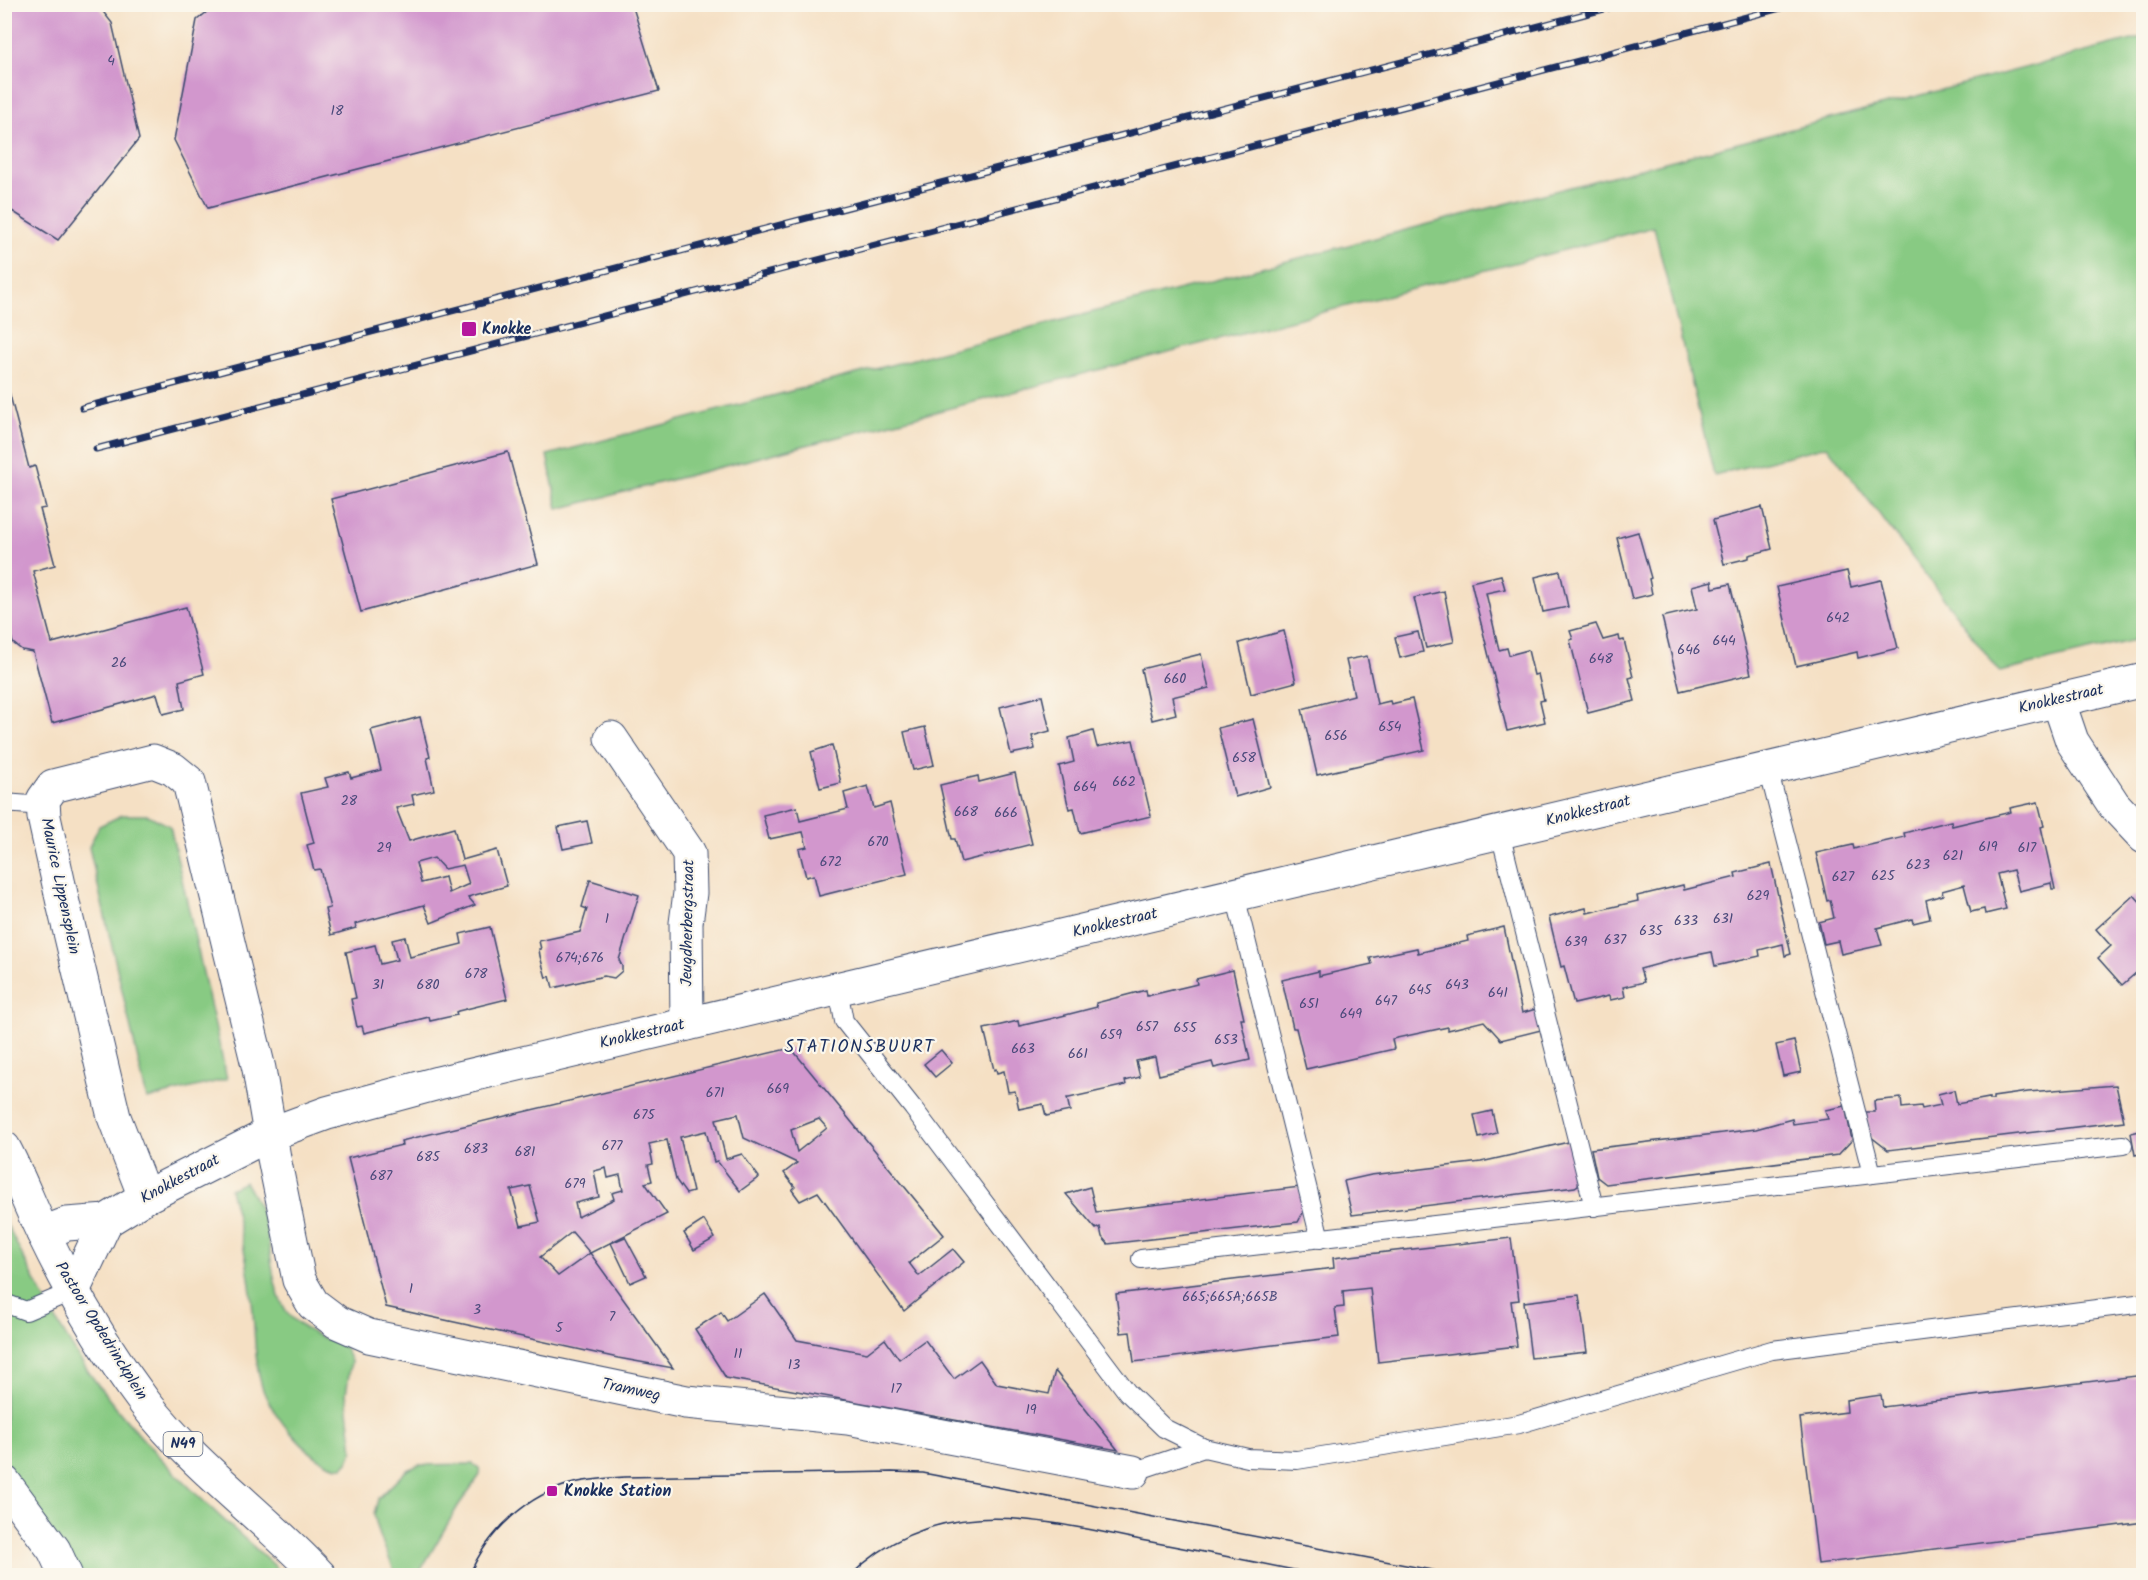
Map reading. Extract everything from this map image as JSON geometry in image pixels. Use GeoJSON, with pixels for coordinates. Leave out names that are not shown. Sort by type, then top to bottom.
{"type":"FeatureCollection","features":[{"type":"Feature","properties":{"kind":"street","name":"Knokkestraat"},"geometry":{"type":"LineString","coordinates":[[43,1233],[67,1224],[106,1221],[145,1197],[270,1134],[327,1113],[397,1093],[2144,680]]}},
{"type":"Feature","properties":{"kind":"street"},"geometry":{"type":"LineString","coordinates":[[2058,700],[2072,741],[2114,805],[2144,837]]}},
{"type":"Feature","properties":{"kind":"street","name":"Jeugdherbergstraat"},"geometry":{"type":"LineString","coordinates":[[610,738],[689,853],[690,893],[686,923],[687,1024]]}},
{"type":"Feature","properties":{"kind":"street","name":"Maurice Lippensplein"},"geometry":{"type":"LineString","coordinates":[[145,1197],[114,1117],[63,903],[43,806],[43,800],[53,786],[153,761],[173,769],[189,782],[259,1069],[270,1134]]}},
{"type":"Feature","properties":{"kind":"street","name":"Tramweg"},"geometry":{"type":"LineString","coordinates":[[270,1134],[299,1280],[313,1304],[337,1322],[369,1336],[686,1402],[848,1418],[1133,1472]]}},
{"type":"Feature","properties":{"kind":"street","name":"N49"},"geometry":{"type":"LineString","coordinates":[[4,1148],[43,1233]]}},
{"type":"Feature","properties":{"kind":"street"},"geometry":{"type":"LineString","coordinates":[[73,1291],[106,1221]]}},
{"type":"Feature","properties":{"kind":"street","name":"Pastoor Opdedrinckplein"},"geometry":{"type":"LineString","coordinates":[[43,1233],[73,1291],[146,1404],[201,1464],[294,1547],[320,1575]]}},
{"type":"Feature","properties":{"kind":"street"},"geometry":{"type":"LineString","coordinates":[[4,1482],[54,1550],[66,1575]]}},
{"type":"Feature","properties":{"kind":"lane"},"geometry":{"type":"LineString","coordinates":[[1767,768],[1872,1174]]}},
{"type":"Feature","properties":{"kind":"lane"},"geometry":{"type":"LineString","coordinates":[[4,803],[43,806]]}},
{"type":"Feature","properties":{"kind":"lane"},"geometry":{"type":"LineString","coordinates":[[1500,833],[1594,1207]]}},
{"type":"Feature","properties":{"kind":"lane"},"geometry":{"type":"LineString","coordinates":[[1235,894],[1320,1239]]}},
{"type":"Feature","properties":{"kind":"lane"},"geometry":{"type":"LineString","coordinates":[[838,989],[844,1022],[913,1108],[1126,1392],[1164,1428],[1204,1448],[1248,1458],[1297,1460],[1519,1424],[1772,1350],[2144,1303]]}},
{"type":"Feature","properties":{"kind":"lane"},"geometry":{"type":"LineString","coordinates":[[1142,1259],[2123,1145]]}},
{"type":"Feature","properties":{"kind":"lane"},"geometry":{"type":"LineString","coordinates":[[4,1303],[26,1311],[73,1291]]}},
{"type":"Feature","properties":{"kind":"lane"},"geometry":{"type":"LineString","coordinates":[[1133,1472],[1204,1448]]}},
{"type":"Feature","properties":{"kind":"green space"},"geometry":{"type":"Polygon","coordinates":[[[2143,37],[2143,638],[2000,672],[1827,446],[1714,475],[1654,227],[558,509],[547,455],[2143,37]]]}},
{"type":"Feature","properties":{"kind":"green space"},"geometry":{"type":"Polygon","coordinates":[[[122,815],[148,815],[170,826],[227,1079],[147,1099],[89,847],[99,826],[122,815]]]}},
{"type":"Feature","properties":{"kind":"green space"},"geometry":{"type":"Polygon","coordinates":[[[245,1182],[263,1218],[273,1273],[284,1308],[291,1317],[309,1331],[344,1346],[351,1361],[346,1394],[353,1451],[343,1467],[319,1459],[307,1449],[283,1424],[262,1387],[256,1355],[248,1273],[230,1189],[245,1182]]]}},
{"type":"Feature","properties":{"kind":"green space"},"geometry":{"type":"Polygon","coordinates":[[[4,1219],[66,1337],[110,1400],[176,1474],[282,1575],[78,1575],[24,1489],[5,1465],[4,1219]]]}},
{"type":"Feature","properties":{"kind":"green space"},"geometry":{"type":"Polygon","coordinates":[[[473,1464],[479,1468],[480,1475],[458,1506],[418,1575],[396,1575],[374,1515],[378,1499],[407,1470],[419,1465],[473,1464]]]}},
{"type":"Feature","properties":{"kind":"building"},"geometry":{"type":"Polygon","coordinates":[[[4,4],[97,4],[112,23],[139,139],[58,240],[4,206],[4,4]]]}},
{"type":"Feature","properties":{"kind":"building"},"geometry":{"type":"Polygon","coordinates":[[[217,4],[632,4],[659,91],[208,208],[174,140],[197,20],[217,4]]]}},
{"type":"Feature","properties":{"kind":"building"},"geometry":{"type":"Polygon","coordinates":[[[5,376],[29,468],[35,466],[46,508],[40,509],[55,565],[33,571],[52,643],[186,607],[204,674],[179,681],[184,709],[163,714],[157,694],[52,723],[33,652],[22,650],[13,643],[4,612],[5,376]]]}},
{"type":"Feature","properties":{"kind":"building"},"geometry":{"type":"Polygon","coordinates":[[[508,452],[538,564],[361,612],[331,499],[508,452]]]}},
{"type":"Feature","properties":{"kind":"building"},"geometry":{"type":"Polygon","coordinates":[[[1762,507],[1772,549],[1724,564],[1713,520],[1762,507]]]}},
{"type":"Feature","properties":{"kind":"building"},"geometry":{"type":"Polygon","coordinates":[[[1638,532],[1651,578],[1649,579],[1652,594],[1632,599],[1617,538],[1638,532]]]}},
{"type":"Feature","properties":{"kind":"building"},"geometry":{"type":"Polygon","coordinates":[[[1560,571],[1568,607],[1543,612],[1535,577],[1560,571]]]}},
{"type":"Feature","properties":{"kind":"building"},"geometry":{"type":"Polygon","coordinates":[[[1847,571],[1851,587],[1881,580],[1898,648],[1858,658],[1857,652],[1796,666],[1777,587],[1847,571]]]}},
{"type":"Feature","properties":{"kind":"building"},"geometry":{"type":"Polygon","coordinates":[[[1501,575],[1505,589],[1486,593],[1499,650],[1507,648],[1509,655],[1528,650],[1534,675],[1538,674],[1544,700],[1540,701],[1545,722],[1507,731],[1471,582],[1501,575]]]}},
{"type":"Feature","properties":{"kind":"building"},"geometry":{"type":"Polygon","coordinates":[[[1712,581],[1713,588],[1730,584],[1751,674],[1680,691],[1662,617],[1697,609],[1692,586],[1712,581]]]}},
{"type":"Feature","properties":{"kind":"building"},"geometry":{"type":"Polygon","coordinates":[[[1444,591],[1454,642],[1426,648],[1414,598],[1444,591]]]}},
{"type":"Feature","properties":{"kind":"building"},"geometry":{"type":"Polygon","coordinates":[[[1596,624],[1603,640],[1619,636],[1620,641],[1624,640],[1633,677],[1629,678],[1635,701],[1588,713],[1570,640],[1573,639],[1570,631],[1596,624]]]}},
{"type":"Feature","properties":{"kind":"building"},"geometry":{"type":"Polygon","coordinates":[[[1284,631],[1296,682],[1251,694],[1239,643],[1284,631]]]}},
{"type":"Feature","properties":{"kind":"building"},"geometry":{"type":"Polygon","coordinates":[[[1418,632],[1423,652],[1400,658],[1395,637],[1418,632]]]}},
{"type":"Feature","properties":{"kind":"building"},"geometry":{"type":"Polygon","coordinates":[[[1201,654],[1209,688],[1172,697],[1176,714],[1152,720],[1141,669],[1201,654]]]}},
{"type":"Feature","properties":{"kind":"building"},"geometry":{"type":"Polygon","coordinates":[[[1367,656],[1377,704],[1390,701],[1391,704],[1412,699],[1424,750],[1317,775],[1302,709],[1354,695],[1346,660],[1367,656]]]}},
{"type":"Feature","properties":{"kind":"building"},"geometry":{"type":"Polygon","coordinates":[[[1042,696],[1050,731],[1032,736],[1035,749],[1011,754],[1000,707],[1042,696]]]}},
{"type":"Feature","properties":{"kind":"building"},"geometry":{"type":"Polygon","coordinates":[[[420,717],[430,757],[427,758],[434,790],[412,795],[414,804],[396,808],[409,841],[454,828],[462,860],[497,850],[507,886],[468,897],[475,905],[431,923],[424,905],[355,924],[356,928],[331,935],[325,909],[330,908],[320,869],[314,870],[307,845],[314,843],[301,793],[328,787],[325,778],[349,772],[351,778],[381,770],[371,730],[420,717]],[[434,858],[416,863],[421,883],[445,877],[449,893],[469,884],[463,865],[444,869],[434,858]]]}},
{"type":"Feature","properties":{"kind":"building"},"geometry":{"type":"Polygon","coordinates":[[[1253,719],[1270,787],[1235,797],[1218,728],[1253,719]]]}},
{"type":"Feature","properties":{"kind":"building"},"geometry":{"type":"Polygon","coordinates":[[[925,727],[934,765],[913,770],[904,732],[925,727]]]}},
{"type":"Feature","properties":{"kind":"building"},"geometry":{"type":"Polygon","coordinates":[[[1093,731],[1097,747],[1133,740],[1151,816],[1080,833],[1074,808],[1069,809],[1059,766],[1074,762],[1069,738],[1093,731]]]}},
{"type":"Feature","properties":{"kind":"building"},"geometry":{"type":"Polygon","coordinates":[[[832,745],[841,783],[820,788],[811,752],[832,745]]]}},
{"type":"Feature","properties":{"kind":"building"},"geometry":{"type":"Polygon","coordinates":[[[1015,773],[1032,844],[961,862],[955,839],[952,839],[940,785],[978,776],[979,782],[1015,773]]]}},
{"type":"Feature","properties":{"kind":"building"},"geometry":{"type":"Polygon","coordinates":[[[868,786],[874,808],[890,803],[907,874],[819,896],[814,875],[806,877],[799,849],[807,847],[803,832],[769,839],[763,815],[797,807],[800,821],[848,809],[844,793],[868,786]]]}},
{"type":"Feature","properties":{"kind":"building"},"geometry":{"type":"Polygon","coordinates":[[[2038,802],[2044,826],[2041,827],[2055,889],[2052,889],[2051,883],[2019,891],[2013,870],[1997,874],[2006,909],[1985,914],[1984,909],[1971,912],[1964,885],[1942,891],[1943,895],[1926,900],[1930,919],[1913,923],[1912,919],[1877,928],[1882,945],[1841,954],[1838,941],[1824,944],[1819,922],[1834,918],[1830,900],[1827,901],[1816,853],[1853,845],[1854,849],[1905,837],[1904,833],[1927,827],[1951,821],[1952,826],[2011,812],[2010,808],[2038,802]]]}},
{"type":"Feature","properties":{"kind":"building"},"geometry":{"type":"Polygon","coordinates":[[[587,821],[592,843],[563,849],[558,827],[587,821]]]}},
{"type":"Feature","properties":{"kind":"building"},"geometry":{"type":"Polygon","coordinates":[[[1771,864],[1791,954],[1785,956],[1783,944],[1759,950],[1760,956],[1715,966],[1712,952],[1677,959],[1640,969],[1644,982],[1623,987],[1625,997],[1610,1000],[1609,996],[1574,1004],[1564,966],[1561,967],[1549,917],[1586,908],[1587,913],[1638,901],[1637,896],[1683,885],[1684,890],[1736,877],[1735,873],[1771,864]]]}},
{"type":"Feature","properties":{"kind":"building"},"geometry":{"type":"Polygon","coordinates":[[[590,880],[639,895],[619,960],[622,971],[614,978],[604,976],[553,988],[550,976],[546,978],[540,956],[539,941],[580,932],[587,909],[582,907],[590,880]]]}},
{"type":"Feature","properties":{"kind":"building"},"geometry":{"type":"Polygon","coordinates":[[[2134,895],[2144,906],[2144,966],[2122,985],[2098,958],[2111,946],[2096,929],[2134,895]]]}},
{"type":"Feature","properties":{"kind":"building"},"geometry":{"type":"Polygon","coordinates":[[[490,927],[507,999],[458,1011],[457,1015],[430,1021],[429,1017],[364,1033],[362,1026],[357,1027],[351,999],[356,998],[346,952],[375,945],[380,964],[397,960],[392,940],[405,937],[410,957],[462,944],[460,934],[490,927]]]}},
{"type":"Feature","properties":{"kind":"building"},"geometry":{"type":"Polygon","coordinates":[[[1504,927],[1522,1013],[1536,1009],[1541,1030],[1501,1040],[1484,1021],[1448,1030],[1448,1027],[1392,1039],[1394,1049],[1306,1069],[1296,1028],[1293,1028],[1282,980],[1319,971],[1319,976],[1372,964],[1370,958],[1417,948],[1418,953],[1468,941],[1467,936],[1504,927]]]}},
{"type":"Feature","properties":{"kind":"building"},"geometry":{"type":"Polygon","coordinates":[[[1233,970],[1250,1060],[1214,1068],[1212,1062],[1159,1075],[1155,1057],[1136,1061],[1140,1077],[1125,1081],[1126,1085],[1067,1098],[1070,1111],[1046,1116],[1043,1104],[1019,1109],[1015,1091],[1008,1092],[1004,1071],[997,1073],[996,1069],[994,1070],[984,1029],[1018,1021],[1019,1026],[1050,1019],[1097,1007],[1096,1003],[1146,990],[1147,996],[1197,984],[1196,979],[1233,970]]]}},
{"type":"Feature","properties":{"kind":"building"},"geometry":{"type":"Polygon","coordinates":[[[1794,1041],[1801,1072],[1783,1076],[1776,1045],[1794,1041]]]}},
{"type":"Feature","properties":{"kind":"building"},"geometry":{"type":"Polygon","coordinates":[[[791,1048],[944,1235],[909,1263],[919,1276],[953,1249],[964,1262],[904,1311],[818,1192],[800,1201],[792,1190],[795,1187],[784,1173],[797,1163],[744,1138],[738,1114],[716,1119],[726,1159],[742,1154],[759,1177],[740,1191],[717,1161],[714,1162],[706,1131],[680,1137],[693,1192],[686,1194],[676,1180],[667,1140],[649,1144],[653,1164],[648,1165],[652,1181],[645,1183],[667,1214],[590,1253],[673,1368],[618,1358],[386,1307],[348,1158],[402,1145],[401,1141],[791,1048]],[[819,1119],[791,1130],[797,1152],[827,1128],[819,1119]],[[606,1168],[594,1171],[599,1197],[575,1203],[578,1217],[614,1199],[612,1193],[623,1190],[620,1175],[608,1178],[606,1168]],[[530,1186],[511,1190],[521,1226],[540,1222],[530,1186]],[[572,1232],[540,1257],[558,1276],[590,1253],[572,1232]]]}},
{"type":"Feature","properties":{"kind":"building"},"geometry":{"type":"Polygon","coordinates":[[[941,1050],[952,1063],[935,1077],[924,1064],[941,1050]]]}},
{"type":"Feature","properties":{"kind":"building"},"geometry":{"type":"Polygon","coordinates":[[[2116,1085],[2124,1121],[1888,1150],[1870,1136],[1866,1112],[1875,1112],[1874,1101],[1901,1098],[1902,1108],[1921,1106],[1922,1109],[1941,1105],[1938,1094],[1954,1090],[1957,1104],[1989,1098],[1993,1100],[1993,1097],[2028,1092],[2116,1085]]]}},
{"type":"Feature","properties":{"kind":"building"},"geometry":{"type":"Polygon","coordinates":[[[1845,1106],[1852,1140],[1838,1155],[1606,1184],[1597,1177],[1591,1149],[1756,1129],[1792,1119],[1793,1124],[1828,1119],[1825,1110],[1845,1106]]]}},
{"type":"Feature","properties":{"kind":"building"},"geometry":{"type":"Polygon","coordinates":[[[1492,1111],[1497,1133],[1479,1138],[1474,1115],[1492,1111]]]}},
{"type":"Feature","properties":{"kind":"building"},"geometry":{"type":"Polygon","coordinates":[[[2144,1130],[2144,1153],[2135,1155],[2131,1133],[2144,1130]]]}},
{"type":"Feature","properties":{"kind":"building"},"geometry":{"type":"Polygon","coordinates":[[[1569,1142],[1579,1181],[1575,1187],[1352,1215],[1344,1181],[1371,1175],[1481,1162],[1569,1142]]]}},
{"type":"Feature","properties":{"kind":"building"},"geometry":{"type":"Polygon","coordinates":[[[1090,1187],[1096,1212],[1300,1187],[1305,1209],[1298,1222],[1108,1244],[1102,1237],[1100,1227],[1096,1229],[1066,1194],[1090,1187]]]}},
{"type":"Feature","properties":{"kind":"building"},"geometry":{"type":"Polygon","coordinates":[[[704,1220],[715,1238],[694,1250],[684,1233],[704,1220]]]}},
{"type":"Feature","properties":{"kind":"building"},"geometry":{"type":"Polygon","coordinates":[[[625,1237],[646,1276],[630,1283],[611,1243],[625,1237]]]}},
{"type":"Feature","properties":{"kind":"building"},"geometry":{"type":"Polygon","coordinates":[[[1511,1238],[1519,1300],[1511,1301],[1517,1346],[1378,1362],[1370,1288],[1343,1291],[1344,1307],[1335,1308],[1339,1337],[1134,1362],[1130,1332],[1121,1333],[1116,1294],[1334,1268],[1333,1258],[1511,1238]]]}},
{"type":"Feature","properties":{"kind":"building"},"geometry":{"type":"Polygon","coordinates":[[[765,1294],[797,1340],[867,1353],[885,1339],[899,1359],[925,1340],[954,1379],[980,1360],[997,1384],[1049,1394],[1055,1371],[1118,1450],[726,1378],[695,1329],[721,1312],[727,1321],[765,1294]]]}},
{"type":"Feature","properties":{"kind":"building"},"geometry":{"type":"Polygon","coordinates":[[[1579,1295],[1587,1352],[1531,1358],[1524,1302],[1579,1295]]]}},
{"type":"Feature","properties":{"kind":"building"},"geometry":{"type":"Polygon","coordinates":[[[2144,1375],[2144,1522],[1818,1564],[1800,1418],[1847,1412],[1846,1400],[1881,1395],[1883,1407],[2144,1375]]]}},
{"type":"Feature","properties":{"kind":"tram line"},"geometry":{"type":"LineString","coordinates":[[469,1576],[487,1544],[511,1517],[541,1496],[574,1483],[625,1477],[892,1472],[923,1473],[1463,1576]]}},
{"type":"Feature","properties":{"kind":"tram line"},"geometry":{"type":"LineString","coordinates":[[850,1576],[883,1549],[918,1531],[954,1522],[991,1518],[1029,1520],[1068,1526],[1324,1576]]}},
{"type":"Feature","properties":{"kind":"railway"},"geometry":{"type":"LineString","coordinates":[[82,408],[1623,4]]}},
{"type":"Feature","properties":{"kind":"railway"},"geometry":{"type":"LineString","coordinates":[[96,449],[1796,4]]}},
{"type":"Feature","properties":{"kind":"place","name":"Knokke"},"geometry":{"type":"Point","coordinates":[469,329]}},
{"type":"Feature","properties":{"kind":"place","name":"Knokke Station"},"geometry":{"type":"Point","coordinates":[552,1491]}},
{"type":"Feature","properties":{"kind":"district","name":"STATIONSBUURT"},"geometry":{"type":"Point","coordinates":[860,1047]}}]}
